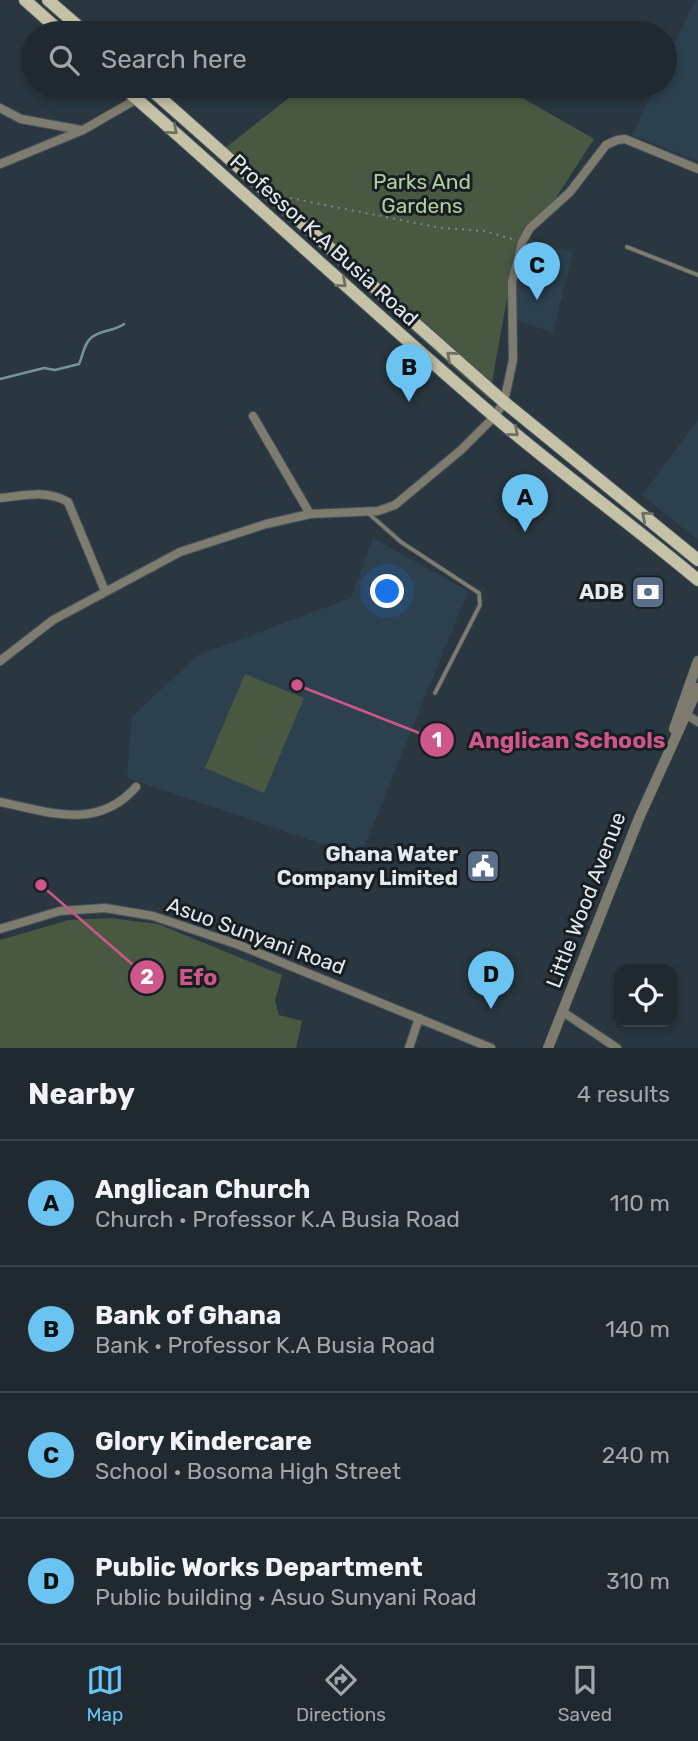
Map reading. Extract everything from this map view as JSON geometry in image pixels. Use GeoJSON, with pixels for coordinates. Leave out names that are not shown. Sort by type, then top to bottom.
{"type":"FeatureCollection","features":[{"type":"Feature","properties":{"kind":"main road"},"geometry":{"type":"LineString","coordinates":[[25,0],[49,21]]}},
{"type":"Feature","properties":{"kind":"main road"},"geometry":{"type":"LineString","coordinates":[[48,0],[72,21]]}},
{"type":"Feature","properties":{"kind":"main road","name":"Professor K.A Busia Road"},"geometry":{"type":"LineString","coordinates":[[161,98],[504,402],[698,560]]}},
{"type":"Feature","properties":{"kind":"main road","name":"Professor K.A Busia Road"},"geometry":{"type":"LineString","coordinates":[[137,99],[220,171],[308,254],[495,416],[569,479],[698,580]]}},
{"type":"Feature","properties":{"kind":"street"},"geometry":{"type":"LineString","coordinates":[[0,164],[83,130],[137,99]]}},
{"type":"Feature","properties":{"kind":"street"},"geometry":{"type":"LineString","coordinates":[[0,108],[22,119],[83,130]]}},
{"type":"Feature","properties":{"kind":"street"},"geometry":{"type":"LineString","coordinates":[[0,662],[53,620],[180,552],[266,524],[310,514],[366,512],[395,505],[461,450],[495,416],[504,402],[513,360],[512,282],[522,242],[530,228],[570,192],[606,145],[617,140],[625,139],[698,169]]}},
{"type":"Feature","properties":{"kind":"street"},"geometry":{"type":"LineString","coordinates":[[253,416],[310,514]]}},
{"type":"Feature","properties":{"kind":"street"},"geometry":{"type":"LineString","coordinates":[[0,498],[45,494],[68,502],[105,591]]}},
{"type":"Feature","properties":{"kind":"street","name":"Little Wood Avenue"},"geometry":{"type":"LineString","coordinates":[[548,1048],[661,766],[698,662]]}},
{"type":"Feature","properties":{"kind":"street","name":"Little Wood Avenue"},"geometry":{"type":"LineString","coordinates":[[661,766],[698,688]]}},
{"type":"Feature","properties":{"kind":"street"},"geometry":{"type":"LineString","coordinates":[[687,715],[698,722]]}},
{"type":"Feature","properties":{"kind":"street"},"geometry":{"type":"LineString","coordinates":[[0,802],[51,814],[85,816],[124,800],[136,786]]}},
{"type":"Feature","properties":{"kind":"street","name":"Asuo Sunyani Road"},"geometry":{"type":"LineString","coordinates":[[0,929],[60,911],[104,908],[153,916],[239,945],[491,1048]]}},
{"type":"Feature","properties":{"kind":"street"},"geometry":{"type":"LineString","coordinates":[[563,1012],[617,1048]]}},
{"type":"Feature","properties":{"kind":"street"},"geometry":{"type":"LineString","coordinates":[[409,1048],[419,1018]]}},
{"type":"Feature","properties":{"kind":"lane"},"geometry":{"type":"LineString","coordinates":[[627,247],[698,275]]}},
{"type":"Feature","properties":{"kind":"lane"},"geometry":{"type":"LineString","coordinates":[[366,512],[401,542],[479,593],[480,605],[435,693]]}},
{"type":"Feature","properties":{"kind":"path"},"geometry":{"type":"LineString","coordinates":[[270,194],[441,228],[485,231],[522,242]]}},
{"type":"Feature","properties":{"kind":"shaded area"},"geometry":{"type":"Polygon","coordinates":[[[695,0],[698,0],[698,161],[632,135],[649,98],[677,98],[677,40],[695,0]]]}},
{"type":"Feature","properties":{"kind":"shaded area"},"geometry":{"type":"Polygon","coordinates":[[[527,238],[573,252],[553,333],[515,319],[513,281],[527,238]]]}},
{"type":"Feature","properties":{"kind":"shaded area"},"geometry":{"type":"Polygon","coordinates":[[[698,420],[698,540],[642,495],[698,420]]]}},
{"type":"Feature","properties":{"kind":"shaded area"},"geometry":{"type":"Polygon","coordinates":[[[373,538],[468,591],[360,857],[127,778],[132,716],[198,655],[351,598],[373,538]]]}},
{"type":"Feature","properties":{"kind":"green space","name":"Parks And Gardens"},"geometry":{"type":"Polygon","coordinates":[[[289,98],[523,98],[594,139],[548,210],[521,239],[511,276],[489,399],[215,156],[289,98]]]}},
{"type":"Feature","properties":{"kind":"green space"},"geometry":{"type":"Polygon","coordinates":[[[245,674],[304,698],[264,793],[205,768],[245,674]]]}},
{"type":"Feature","properties":{"kind":"green space"},"geometry":{"type":"Polygon","coordinates":[[[110,918],[158,924],[282,975],[275,1001],[279,1015],[302,1021],[296,1048],[0,1048],[0,940],[69,920],[110,918]]]}},
{"type":"Feature","properties":{"kind":"waterway"},"geometry":{"type":"LineString","coordinates":[[0,379],[44,368],[55,370],[79,364],[85,346],[92,337],[124,324]]}},
{"type":"Feature","properties":{"kind":"place","name":"Glory Kindercare"},"geometry":{"type":"Point","coordinates":[537,300]}},
{"type":"Feature","properties":{"kind":"place","name":"Bank of Ghana"},"geometry":{"type":"Point","coordinates":[409,402]}},
{"type":"Feature","properties":{"kind":"place","name":"Anglican Church"},"geometry":{"type":"Point","coordinates":[525,532]}},
{"type":"Feature","properties":{"kind":"place","name":"ADB"},"geometry":{"type":"Point","coordinates":[648,592]}},
{"type":"Feature","properties":{"kind":"place","name":"Anglican Schools"},"geometry":{"type":"Point","coordinates":[297,685]}},
{"type":"Feature","properties":{"kind":"place","name":"Ghana Water Company Limited"},"geometry":{"type":"Point","coordinates":[483,866]}},
{"type":"Feature","properties":{"kind":"place","name":"Efo"},"geometry":{"type":"Point","coordinates":[41,885]}},
{"type":"Feature","properties":{"kind":"place","name":"Public Works Department"},"geometry":{"type":"Point","coordinates":[491,1009]}}]}
